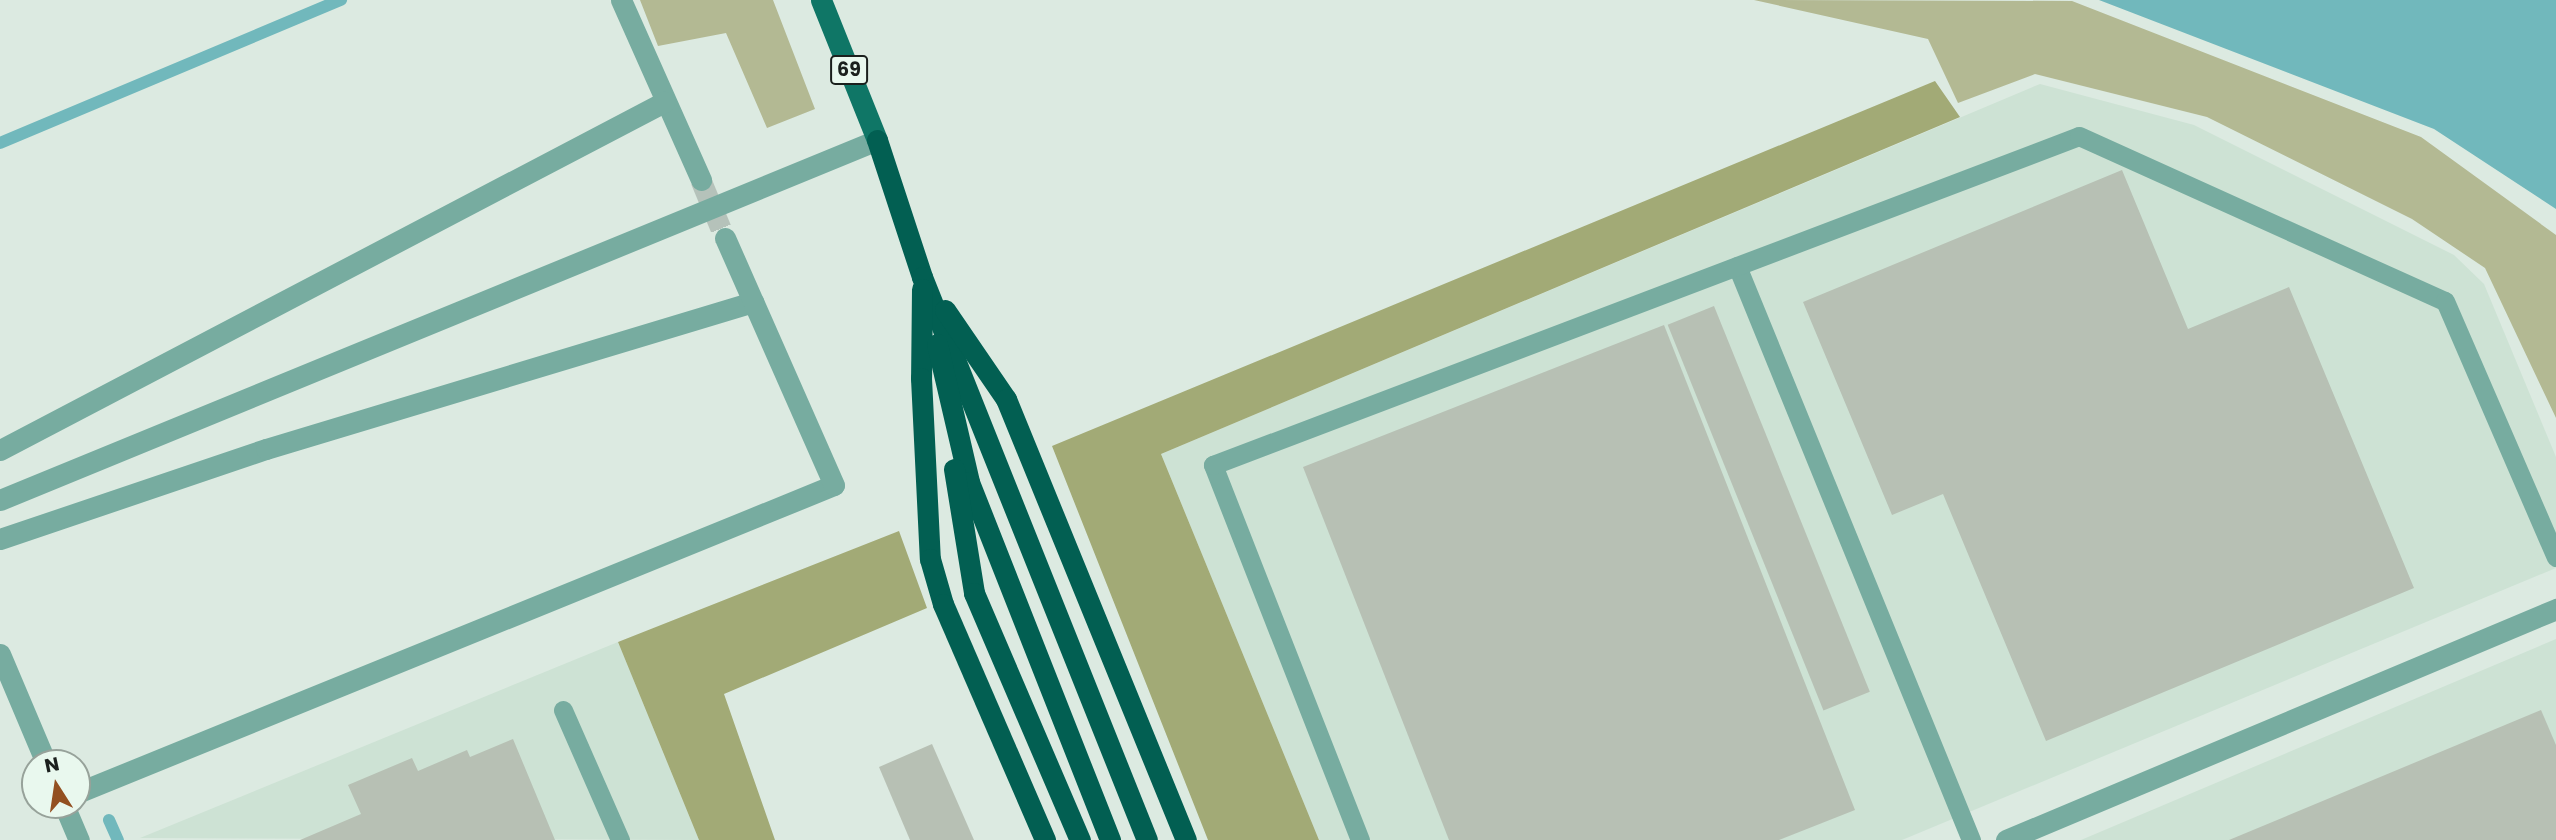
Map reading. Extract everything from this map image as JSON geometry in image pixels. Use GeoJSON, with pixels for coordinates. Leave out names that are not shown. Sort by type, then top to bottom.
{"type":"FeatureCollection","features":[{"type":"Feature","properties":{"kind":"highway","name":"69"},"geometry":{"type":"LineString","coordinates":[[877,140],[922,277]]}},
{"type":"Feature","properties":{"kind":"highway"},"geometry":{"type":"LineString","coordinates":[[922,277],[921,378],[930,559],[943,604],[1045,840]]}},
{"type":"Feature","properties":{"kind":"highway"},"geometry":{"type":"LineString","coordinates":[[922,277],[974,593],[1080,840]]}},
{"type":"Feature","properties":{"kind":"highway"},"geometry":{"type":"LineString","coordinates":[[922,277],[969,482],[1111,840]]}},
{"type":"Feature","properties":{"kind":"highway"},"geometry":{"type":"LineString","coordinates":[[922,277],[1147,840]]}},
{"type":"Feature","properties":{"kind":"highway"},"geometry":{"type":"LineString","coordinates":[[922,277],[1006,399],[1185,840]]}},
{"type":"Feature","properties":{"kind":"main road","name":"69"},"geometry":{"type":"LineString","coordinates":[[821,0],[877,140]]}},
{"type":"Feature","properties":{"kind":"street"},"geometry":{"type":"LineString","coordinates":[[621,0],[664,102],[701,180]]}},
{"type":"Feature","properties":{"kind":"street"},"geometry":{"type":"LineString","coordinates":[[0,450],[664,102]]}},
{"type":"Feature","properties":{"kind":"street"},"geometry":{"type":"LineString","coordinates":[[0,500],[877,140]]}},
{"type":"Feature","properties":{"kind":"street"},"geometry":{"type":"LineString","coordinates":[[91,787],[834,485],[725,238]]}},
{"type":"Feature","properties":{"kind":"street"},"geometry":{"type":"LineString","coordinates":[[0,539],[267,449],[753,302]]}},
{"type":"Feature","properties":{"kind":"street"},"geometry":{"type":"LineString","coordinates":[[2006,840],[2556,609]]}},
{"type":"Feature","properties":{"kind":"street"},"geometry":{"type":"LineString","coordinates":[[0,654],[40,749]]}},
{"type":"Feature","properties":{"kind":"street"},"geometry":{"type":"LineString","coordinates":[[70,819],[79,840]]}},
{"type":"Feature","properties":{"kind":"lane"},"geometry":{"type":"LineString","coordinates":[[1360,840],[1213,465],[2079,136],[2445,301],[2556,556]]}},
{"type":"Feature","properties":{"kind":"lane"},"geometry":{"type":"LineString","coordinates":[[1737,266],[1972,840]]}},
{"type":"Feature","properties":{"kind":"lane"},"geometry":{"type":"LineString","coordinates":[[563,710],[620,840]]}},
{"type":"Feature","properties":{"kind":"shaded area"},"geometry":{"type":"Polygon","coordinates":[[[2040,84],[2194,125],[2454,255],[2484,284],[2556,457],[2556,568],[1902,840],[1319,840],[1161,454],[2040,84]]]}},
{"type":"Feature","properties":{"kind":"shaded area"},"geometry":{"type":"Polygon","coordinates":[[[2556,639],[2556,840],[2081,840],[2556,639]]]}},
{"type":"Feature","properties":{"kind":"shaded area"},"geometry":{"type":"Polygon","coordinates":[[[618,642],[699,840],[140,838],[618,642]]]}},
{"type":"Feature","properties":{"kind":"green space"},"geometry":{"type":"Polygon","coordinates":[[[640,0],[773,0],[815,109],[767,128],[726,33],[658,46],[640,0]]]}},
{"type":"Feature","properties":{"kind":"green space"},"geometry":{"type":"Polygon","coordinates":[[[1754,0],[2072,1],[2421,137],[2556,235],[2556,418],[2485,268],[2412,219],[2207,117],[2035,74],[1958,103],[1928,39],[1754,0]]]}},
{"type":"Feature","properties":{"kind":"green space"},"geometry":{"type":"Polygon","coordinates":[[[1935,81],[1960,117],[1161,454],[1319,840],[1208,840],[1052,446],[1935,81]]]}},
{"type":"Feature","properties":{"kind":"green space"},"geometry":{"type":"Polygon","coordinates":[[[899,531],[927,608],[724,694],[775,840],[699,840],[618,642],[899,531]]]}},
{"type":"Feature","properties":{"kind":"water"},"geometry":{"type":"Polygon","coordinates":[[[2099,0],[2556,0],[2556,209],[2434,129],[2099,0]]]}},
{"type":"Feature","properties":{"kind":"building"},"geometry":{"type":"Polygon","coordinates":[[[2122,170],[2188,329],[2289,287],[2414,588],[2046,741],[1943,494],[1892,515],[1803,302],[2122,170]]]}},
{"type":"Feature","properties":{"kind":"building"},"geometry":{"type":"Polygon","coordinates":[[[1714,306],[1870,692],[1823,710],[1668,325],[1714,306]]]}},
{"type":"Feature","properties":{"kind":"building"},"geometry":{"type":"Polygon","coordinates":[[[1664,325],[1855,810],[1779,840],[1449,840],[1303,467],[1664,325]]]}},
{"type":"Feature","properties":{"kind":"building"},"geometry":{"type":"Polygon","coordinates":[[[2541,710],[2556,745],[2556,840],[2229,840],[2541,710]]]}},
{"type":"Feature","properties":{"kind":"building"},"geometry":{"type":"Polygon","coordinates":[[[513,739],[555,840],[300,840],[361,814],[348,785],[412,758],[418,771],[467,750],[470,757],[513,739]]]}},
{"type":"Feature","properties":{"kind":"building"},"geometry":{"type":"Polygon","coordinates":[[[932,744],[974,840],[910,840],[879,767],[932,744]]]}},
{"type":"Feature","properties":{"kind":"waterway"},"geometry":{"type":"LineString","coordinates":[[0,143],[341,0]]}},
{"type":"Feature","properties":{"kind":"waterway"},"geometry":{"type":"LineString","coordinates":[[109,820],[118,840]]}},
{"type":"Feature","properties":{"kind":"tunnel"},"geometry":{"type":"LineString","coordinates":[[701,180],[725,238]]}}]}
